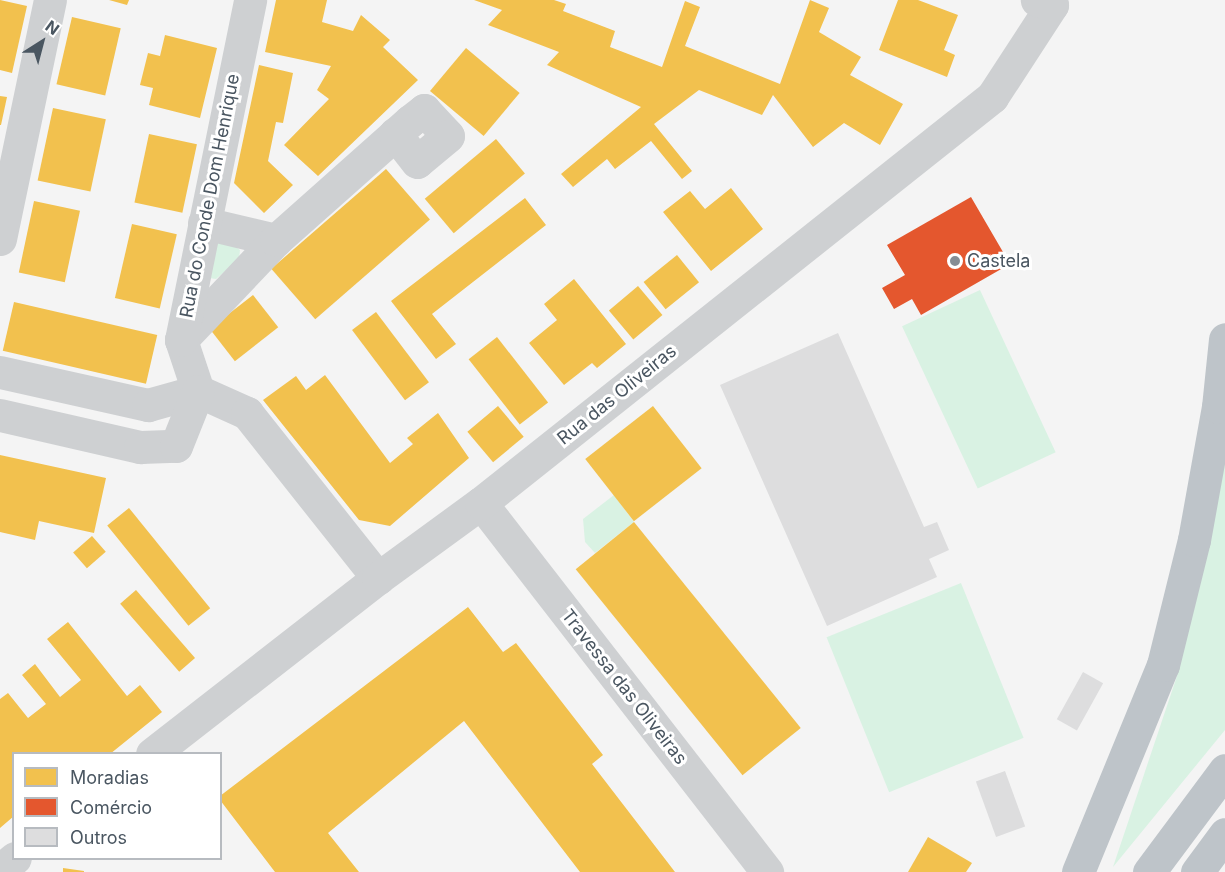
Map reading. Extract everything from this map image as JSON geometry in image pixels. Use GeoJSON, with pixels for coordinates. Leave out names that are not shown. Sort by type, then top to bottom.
{"type":"FeatureCollection","features":[{"type":"Feature","properties":{"kind":"highway"},"geometry":{"type":"LineString","coordinates":[[1078,872],[1163,665],[1194,540],[1218,407],[1225,339]]}},
{"type":"Feature","properties":{"kind":"highway"},"geometry":{"type":"LineString","coordinates":[[1149,872],[1225,770]]}},
{"type":"Feature","properties":{"kind":"highway"},"geometry":{"type":"LineString","coordinates":[[1197,872],[1225,834]]}},
{"type":"Feature","properties":{"kind":"street"},"geometry":{"type":"LineString","coordinates":[[0,239],[50,0]]}},
{"type":"Feature","properties":{"kind":"street","name":"Rua do Conde Dom Henrique"},"geometry":{"type":"LineString","coordinates":[[198,391],[181,340],[250,0]]}},
{"type":"Feature","properties":{"kind":"street","name":"Rua das Oliveiras"},"geometry":{"type":"LineString","coordinates":[[153,752],[378,578],[481,503],[992,97],[1044,3]]}},
{"type":"Feature","properties":{"kind":"street"},"geometry":{"type":"LineString","coordinates":[[181,340],[276,240],[395,134]]}},
{"type":"Feature","properties":{"kind":"street"},"geometry":{"type":"LineString","coordinates":[[204,223],[276,240]]}},
{"type":"Feature","properties":{"kind":"street"},"geometry":{"type":"LineString","coordinates":[[0,372],[148,405],[198,391],[247,413],[378,578]]}},
{"type":"Feature","properties":{"kind":"street"},"geometry":{"type":"LineString","coordinates":[[0,415],[140,447],[176,446],[198,391]]}},
{"type":"Feature","properties":{"kind":"street"},"geometry":{"type":"LineString","coordinates":[[140,447],[148,405]]}},
{"type":"Feature","properties":{"kind":"street","name":"Travessa das Oliveiras"},"geometry":{"type":"LineString","coordinates":[[481,503],[767,872]]}},
{"type":"Feature","properties":{"kind":"street"},"geometry":{"type":"LineString","coordinates":[[0,870],[12,860]]}},
{"type":"Feature","properties":{"kind":"green space"},"geometry":{"type":"Polygon","coordinates":[[[226,240],[240,250],[239,259],[216,279],[209,278],[213,242],[226,240]]]}},
{"type":"Feature","properties":{"kind":"green space"},"geometry":{"type":"Polygon","coordinates":[[[980,290],[1056,452],[978,489],[902,326],[980,290]]]}},
{"type":"Feature","properties":{"kind":"green space"},"geometry":{"type":"Polygon","coordinates":[[[1225,444],[1225,730],[1113,867],[1177,676],[1225,444]]]}},
{"type":"Feature","properties":{"kind":"green space"},"geometry":{"type":"Polygon","coordinates":[[[614,495],[634,522],[595,553],[585,542],[583,519],[614,495]]]}},
{"type":"Feature","properties":{"kind":"green space"},"geometry":{"type":"Polygon","coordinates":[[[961,583],[1024,738],[889,792],[827,637],[961,583]]]}},
{"type":"Feature","properties":{"kind":"building: Moradias"},"geometry":{"type":"Polygon","coordinates":[[[0,0],[27,6],[12,73],[0,70],[0,0]]]}},
{"type":"Feature","properties":{"kind":"building: Moradias"},"geometry":{"type":"Polygon","coordinates":[[[109,0],[129,0],[127,5],[109,0]]]}},
{"type":"Feature","properties":{"kind":"building: Moradias"},"geometry":{"type":"Polygon","coordinates":[[[276,0],[327,0],[322,22],[353,31],[361,15],[390,40],[383,47],[418,80],[318,176],[284,145],[329,99],[317,90],[331,66],[265,52],[276,0]]]}},
{"type":"Feature","properties":{"kind":"building: Moradias"},"geometry":{"type":"Polygon","coordinates":[[[474,0],[554,0],[566,4],[563,11],[615,31],[610,47],[662,67],[685,1],[700,7],[685,46],[780,84],[810,0],[829,8],[819,32],[861,57],[850,75],[903,104],[880,145],[844,123],[813,147],[773,95],[762,115],[699,90],[654,124],[692,171],[682,179],[651,141],[615,169],[607,159],[573,187],[561,174],[641,107],[547,65],[559,52],[488,25],[502,10],[474,0]]]}},
{"type":"Feature","properties":{"kind":"building: Moradias"},"geometry":{"type":"Polygon","coordinates":[[[898,0],[918,0],[958,15],[944,50],[955,55],[947,77],[879,50],[898,0]]]}},
{"type":"Feature","properties":{"kind":"building: Moradias"},"geometry":{"type":"Polygon","coordinates":[[[72,17],[121,28],[105,95],[56,84],[72,17]]]}},
{"type":"Feature","properties":{"kind":"building: Moradias"},"geometry":{"type":"Polygon","coordinates":[[[165,35],[217,48],[200,118],[149,105],[153,88],[140,85],[148,53],[160,56],[165,35]]]}},
{"type":"Feature","properties":{"kind":"building: Moradias"},"geometry":{"type":"Polygon","coordinates":[[[466,48],[520,93],[484,136],[430,91],[466,48]]]}},
{"type":"Feature","properties":{"kind":"building: Moradias"},"geometry":{"type":"Polygon","coordinates":[[[259,65],[293,73],[283,123],[276,122],[268,161],[293,185],[264,213],[234,183],[259,65]]]}},
{"type":"Feature","properties":{"kind":"building: Moradias"},"geometry":{"type":"Polygon","coordinates":[[[0,96],[7,97],[1,125],[0,125],[0,96]]]}},
{"type":"Feature","properties":{"kind":"building: Moradias"},"geometry":{"type":"Polygon","coordinates":[[[53,108],[106,119],[90,192],[38,180],[53,108]]]}},
{"type":"Feature","properties":{"kind":"building: Moradias"},"geometry":{"type":"Polygon","coordinates":[[[149,134],[197,144],[182,213],[134,202],[149,134]]]}},
{"type":"Feature","properties":{"kind":"building: Moradias"},"geometry":{"type":"Polygon","coordinates":[[[496,139],[525,173],[454,233],[425,199],[496,139]]]}},
{"type":"Feature","properties":{"kind":"building: Moradias"},"geometry":{"type":"Polygon","coordinates":[[[386,169],[430,220],[315,319],[271,269],[386,169]]]}},
{"type":"Feature","properties":{"kind":"building: Moradias"},"geometry":{"type":"Polygon","coordinates":[[[731,188],[763,229],[711,271],[663,212],[690,191],[705,209],[731,188]]]}},
{"type":"Feature","properties":{"kind":"building: Moradias"},"geometry":{"type":"Polygon","coordinates":[[[525,198],[546,225],[432,314],[456,344],[436,359],[391,301],[525,198]]]}},
{"type":"Feature","properties":{"kind":"building: Moradias"},"geometry":{"type":"Polygon","coordinates":[[[34,201],[80,211],[65,282],[19,272],[34,201]]]}},
{"type":"Feature","properties":{"kind":"building: Moradias"},"geometry":{"type":"Polygon","coordinates":[[[132,224],[177,234],[160,308],[115,298],[132,224]]]}},
{"type":"Feature","properties":{"kind":"building: Moradias"},"geometry":{"type":"Polygon","coordinates":[[[677,255],[699,282],[666,309],[644,282],[677,255]]]}},
{"type":"Feature","properties":{"kind":"building: Moradias"},"geometry":{"type":"Polygon","coordinates":[[[574,279],[626,344],[597,368],[592,363],[564,385],[529,343],[557,320],[544,304],[574,279]]]}},
{"type":"Feature","properties":{"kind":"building: Moradias"},"geometry":{"type":"Polygon","coordinates":[[[638,286],[662,315],[633,340],[609,310],[638,286]]]}},
{"type":"Feature","properties":{"kind":"building: Moradias"},"geometry":{"type":"Polygon","coordinates":[[[253,295],[278,327],[235,361],[210,329],[253,295]]]}},
{"type":"Feature","properties":{"kind":"building: Moradias"},"geometry":{"type":"Polygon","coordinates":[[[14,302],[157,335],[146,384],[3,351],[14,302]]]}},
{"type":"Feature","properties":{"kind":"building: Moradias"},"geometry":{"type":"Polygon","coordinates":[[[376,312],[429,382],[405,400],[352,330],[376,312]]]}},
{"type":"Feature","properties":{"kind":"building: Moradias"},"geometry":{"type":"Polygon","coordinates":[[[497,337],[548,402],[520,425],[469,359],[497,337]]]}},
{"type":"Feature","properties":{"kind":"building: Moradias"},"geometry":{"type":"Polygon","coordinates":[[[325,375],[390,463],[413,444],[407,438],[438,413],[469,458],[390,526],[359,520],[263,400],[296,376],[306,390],[325,375]]]}},
{"type":"Feature","properties":{"kind":"building: Moradias"},"geometry":{"type":"Polygon","coordinates":[[[498,406],[524,437],[493,462],[467,432],[498,406]]]}},
{"type":"Feature","properties":{"kind":"building: Moradias"},"geometry":{"type":"Polygon","coordinates":[[[653,406],[702,468],[634,521],[585,459],[653,406]]]}},
{"type":"Feature","properties":{"kind":"building: Moradias"},"geometry":{"type":"Polygon","coordinates":[[[0,455],[106,478],[94,533],[39,521],[35,540],[0,532],[0,455]]]}},
{"type":"Feature","properties":{"kind":"building: Moradias"},"geometry":{"type":"Polygon","coordinates":[[[129,508],[210,608],[188,626],[107,526],[129,508]]]}},
{"type":"Feature","properties":{"kind":"building: Moradias"},"geometry":{"type":"Polygon","coordinates":[[[634,522],[801,728],[742,775],[576,569],[634,522]]]}},
{"type":"Feature","properties":{"kind":"building: Moradias"},"geometry":{"type":"Polygon","coordinates":[[[92,536],[106,552],[87,568],[73,552],[92,536]]]}},
{"type":"Feature","properties":{"kind":"building: Moradias"},"geometry":{"type":"Polygon","coordinates":[[[136,590],[195,658],[179,672],[120,604],[136,590]]]}},
{"type":"Feature","properties":{"kind":"building: Moradias"},"geometry":{"type":"Polygon","coordinates":[[[468,607],[503,652],[516,643],[603,755],[592,764],[675,872],[580,872],[464,721],[328,833],[359,872],[275,872],[222,803],[222,794],[468,607]]]}},
{"type":"Feature","properties":{"kind":"building: Moradias"},"geometry":{"type":"Polygon","coordinates":[[[68,622],[127,696],[140,685],[162,712],[112,752],[12,752],[12,818],[0,828],[0,699],[8,693],[28,718],[46,704],[22,675],[35,664],[60,697],[81,680],[47,639],[68,622]]]}},
{"type":"Feature","properties":{"kind":"building: Moradias"},"geometry":{"type":"Polygon","coordinates":[[[928,837],[972,863],[966,872],[908,872],[928,837]]]}},
{"type":"Feature","properties":{"kind":"building: Moradias"},"geometry":{"type":"Polygon","coordinates":[[[63,868],[84,871],[84,872],[63,872],[63,868]]]}},
{"type":"Feature","properties":{"kind":"building: Comércio"},"geometry":{"type":"Polygon","coordinates":[[[971,197],[1010,264],[921,315],[912,299],[894,309],[882,288],[905,275],[887,245],[971,197]]]}},
{"type":"Feature","properties":{"kind":"building: Outros"},"geometry":{"type":"Polygon","coordinates":[[[838,333],[924,527],[937,522],[949,550],[929,559],[937,577],[827,626],[720,385],[838,333]]]}},
{"type":"Feature","properties":{"kind":"building: Outros"},"geometry":{"type":"Polygon","coordinates":[[[1083,672],[1103,683],[1077,730],[1057,719],[1083,672]]]}},
{"type":"Feature","properties":{"kind":"building: Outros"},"geometry":{"type":"Polygon","coordinates":[[[1005,771],[1025,826],[996,837],[976,782],[1005,771]]]}},
{"type":"Feature","properties":{"kind":"place","name":"Castela"},"geometry":{"type":"Point","coordinates":[955,261]}}]}
